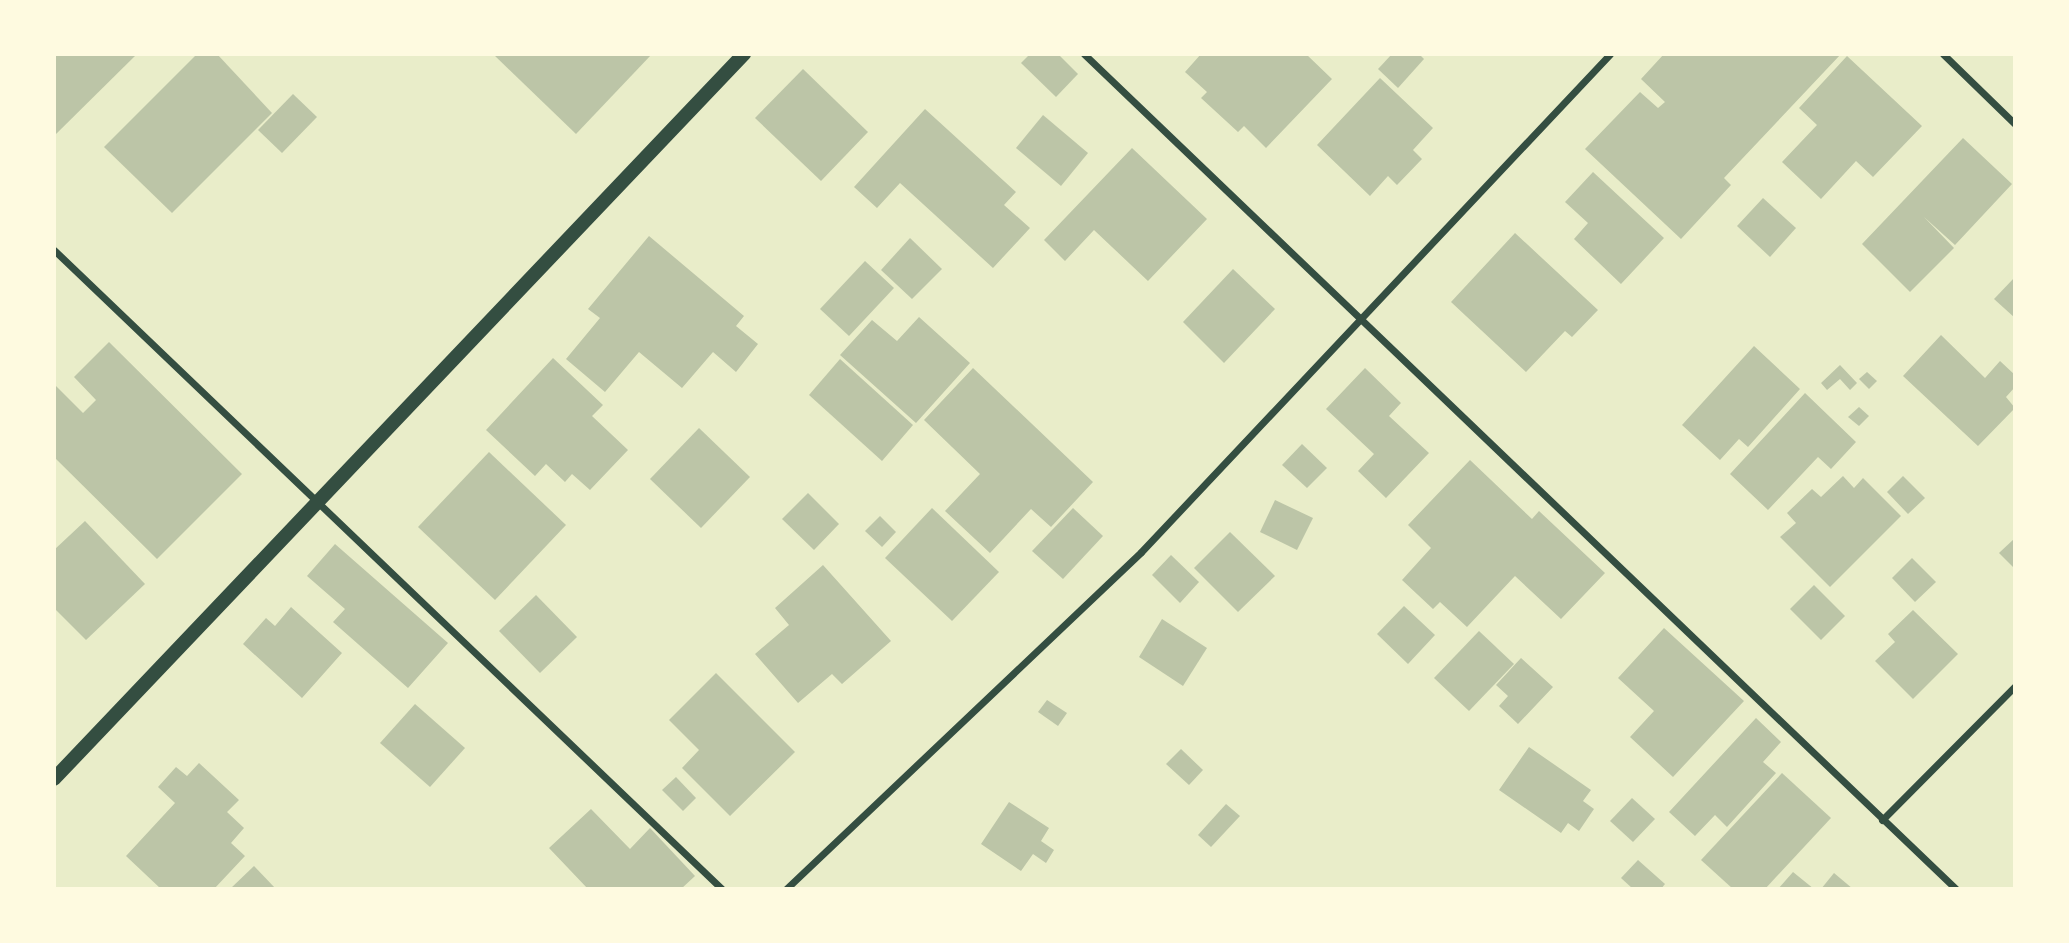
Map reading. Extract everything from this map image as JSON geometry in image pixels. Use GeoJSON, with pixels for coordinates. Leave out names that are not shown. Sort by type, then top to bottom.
{"type":"FeatureCollection","features":[{"type":"Feature","properties":{"kind":"main road"},"geometry":{"type":"LineString","coordinates":[[54,779],[744,54]]}},
{"type":"Feature","properties":{"kind":"street"},"geometry":{"type":"LineString","coordinates":[[1084,54],[1361,316],[1956,889]]}},
{"type":"Feature","properties":{"kind":"street"},"geometry":{"type":"LineString","coordinates":[[786,889],[1141,552],[1610,54]]}},
{"type":"Feature","properties":{"kind":"street"},"geometry":{"type":"LineString","coordinates":[[1943,54],[2015,124]]}},
{"type":"Feature","properties":{"kind":"street"},"geometry":{"type":"LineString","coordinates":[[54,250],[316,504],[722,889]]}},
{"type":"Feature","properties":{"kind":"street"},"geometry":{"type":"LineString","coordinates":[[1882,820],[2015,686]]}},
{"type":"Feature","properties":{"kind":"building"},"geometry":{"type":"Polygon","coordinates":[[[54,54],[137,54],[54,136],[54,54]]]}},
{"type":"Feature","properties":{"kind":"building"},"geometry":{"type":"Polygon","coordinates":[[[197,54],[217,54],[272,113],[172,213],[104,147],[197,54]]]}},
{"type":"Feature","properties":{"kind":"building"},"geometry":{"type":"Polygon","coordinates":[[[493,54],[652,54],[576,134],[493,54]]]}},
{"type":"Feature","properties":{"kind":"building"},"geometry":{"type":"Polygon","coordinates":[[[1030,54],[1058,54],[1078,74],[1056,97],[1021,63],[1030,54]]]}},
{"type":"Feature","properties":{"kind":"building"},"geometry":{"type":"Polygon","coordinates":[[[1201,54],[1306,54],[1332,79],[1266,148],[1244,126],[1238,132],[1201,98],[1207,92],[1185,72],[1201,54]]]}},
{"type":"Feature","properties":{"kind":"building"},"geometry":{"type":"Polygon","coordinates":[[[1392,54],[1419,54],[1424,59],[1398,88],[1378,69],[1392,54]]]}},
{"type":"Feature","properties":{"kind":"building"},"geometry":{"type":"Polygon","coordinates":[[[1664,54],[1841,54],[1724,178],[1731,185],[1681,239],[1585,149],[1640,92],[1658,108],[1665,102],[1641,79],[1664,54]]]}},
{"type":"Feature","properties":{"kind":"building"},"geometry":{"type":"Polygon","coordinates":[[[1847,56],[1922,126],[1873,177],[1856,161],[1821,199],[1782,162],[1817,125],[1799,108],[1847,56]]]}},
{"type":"Feature","properties":{"kind":"building"},"geometry":{"type":"Polygon","coordinates":[[[803,69],[868,132],[821,181],[755,118],[803,69]]]}},
{"type":"Feature","properties":{"kind":"building"},"geometry":{"type":"Polygon","coordinates":[[[1380,78],[1433,128],[1413,150],[1422,159],[1397,185],[1388,176],[1370,196],[1317,145],[1380,78]]]}},
{"type":"Feature","properties":{"kind":"building"},"geometry":{"type":"Polygon","coordinates":[[[293,94],[317,117],[282,153],[258,130],[293,94]]]}},
{"type":"Feature","properties":{"kind":"building"},"geometry":{"type":"Polygon","coordinates":[[[925,109],[1016,192],[1004,205],[1030,228],[993,268],[900,183],[877,208],[854,187],[925,109]]]}},
{"type":"Feature","properties":{"kind":"building"},"geometry":{"type":"Polygon","coordinates":[[[1043,115],[1088,153],[1061,186],[1016,148],[1043,115]]]}},
{"type":"Feature","properties":{"kind":"building"},"geometry":{"type":"Polygon","coordinates":[[[1963,138],[2012,184],[1955,245],[1924,217],[1954,248],[1910,292],[1862,244],[1963,138]]]}},
{"type":"Feature","properties":{"kind":"building"},"geometry":{"type":"Polygon","coordinates":[[[1132,148],[1207,219],[1148,281],[1094,230],[1065,261],[1044,240],[1132,148]]]}},
{"type":"Feature","properties":{"kind":"building"},"geometry":{"type":"Polygon","coordinates":[[[1593,172],[1664,238],[1621,284],[1574,239],[1588,223],[1565,202],[1593,172]]]}},
{"type":"Feature","properties":{"kind":"building"},"geometry":{"type":"Polygon","coordinates":[[[1763,198],[1796,228],[1770,257],[1737,226],[1763,198]]]}},
{"type":"Feature","properties":{"kind":"building"},"geometry":{"type":"Polygon","coordinates":[[[1515,233],[1598,310],[1572,337],[1565,331],[1526,372],[1451,302],[1515,233]]]}},
{"type":"Feature","properties":{"kind":"building"},"geometry":{"type":"Polygon","coordinates":[[[649,236],[744,316],[736,326],[758,344],[736,372],[713,352],[682,388],[639,352],[605,392],[566,359],[600,318],[588,309],[649,236]]]}},
{"type":"Feature","properties":{"kind":"building"},"geometry":{"type":"Polygon","coordinates":[[[910,238],[942,269],[912,299],[881,270],[910,238]]]}},
{"type":"Feature","properties":{"kind":"building"},"geometry":{"type":"Polygon","coordinates":[[[865,261],[894,288],[849,336],[820,309],[865,261]]]}},
{"type":"Feature","properties":{"kind":"building"},"geometry":{"type":"Polygon","coordinates":[[[1233,269],[1275,309],[1224,363],[1183,322],[1233,269]]]}},
{"type":"Feature","properties":{"kind":"building"},"geometry":{"type":"Polygon","coordinates":[[[2015,277],[2015,318],[1994,299],[2015,277]]]}},
{"type":"Feature","properties":{"kind":"building"},"geometry":{"type":"Polygon","coordinates":[[[919,317],[970,363],[916,423],[840,355],[872,320],[897,341],[919,317]]]}},
{"type":"Feature","properties":{"kind":"building"},"geometry":{"type":"Polygon","coordinates":[[[1941,335],[1985,378],[2000,361],[2015,375],[2015,387],[2006,397],[2015,408],[1978,446],[1903,376],[1941,335]]]}},
{"type":"Feature","properties":{"kind":"building"},"geometry":{"type":"Polygon","coordinates":[[[109,342],[242,474],[157,559],[54,457],[54,384],[83,413],[96,400],[74,377],[109,342]]]}},
{"type":"Feature","properties":{"kind":"building"},"geometry":{"type":"Polygon","coordinates":[[[1754,346],[1800,389],[1748,447],[1739,439],[1720,460],[1682,425],[1754,346]]]}},
{"type":"Feature","properties":{"kind":"building"},"geometry":{"type":"Polygon","coordinates":[[[553,358],[603,405],[592,416],[628,450],[590,490],[572,474],[565,482],[546,464],[535,476],[486,430],[553,358]]]}},
{"type":"Feature","properties":{"kind":"building"},"geometry":{"type":"Polygon","coordinates":[[[840,359],[913,425],[882,461],[809,395],[840,359]]]}},
{"type":"Feature","properties":{"kind":"building"},"geometry":{"type":"Polygon","coordinates":[[[1840,365],[1857,383],[1850,390],[1840,379],[1827,390],[1821,383],[1840,365]]]}},
{"type":"Feature","properties":{"kind":"building"},"geometry":{"type":"Polygon","coordinates":[[[973,368],[1093,482],[1051,527],[1031,509],[990,553],[945,511],[980,474],[924,420],[973,368]]]}},
{"type":"Feature","properties":{"kind":"building"},"geometry":{"type":"Polygon","coordinates":[[[1365,368],[1401,403],[1389,416],[1429,453],[1386,498],[1358,471],[1374,454],[1326,409],[1365,368]]]}},
{"type":"Feature","properties":{"kind":"building"},"geometry":{"type":"Polygon","coordinates":[[[1867,372],[1877,381],[1869,389],[1859,379],[1867,372]]]}},
{"type":"Feature","properties":{"kind":"building"},"geometry":{"type":"Polygon","coordinates":[[[1805,393],[1856,442],[1831,469],[1818,457],[1768,510],[1730,474],[1805,393]]]}},
{"type":"Feature","properties":{"kind":"building"},"geometry":{"type":"Polygon","coordinates":[[[1859,407],[1869,416],[1859,426],[1848,417],[1859,407]]]}},
{"type":"Feature","properties":{"kind":"building"},"geometry":{"type":"Polygon","coordinates":[[[699,428],[750,477],[701,528],[650,479],[699,428]]]}},
{"type":"Feature","properties":{"kind":"building"},"geometry":{"type":"Polygon","coordinates":[[[1302,444],[1327,468],[1307,488],[1282,465],[1302,444]]]}},
{"type":"Feature","properties":{"kind":"building"},"geometry":{"type":"Polygon","coordinates":[[[489,452],[566,525],[495,600],[418,527],[489,452]]]}},
{"type":"Feature","properties":{"kind":"building"},"geometry":{"type":"Polygon","coordinates":[[[1470,460],[1532,519],[1539,511],[1605,573],[1561,619],[1515,576],[1467,627],[1440,602],[1433,609],[1402,580],[1431,548],[1408,525],[1470,460]]]}},
{"type":"Feature","properties":{"kind":"building"},"geometry":{"type":"Polygon","coordinates":[[[1843,476],[1854,488],[1863,478],[1901,516],[1830,587],[1780,537],[1796,523],[1787,513],[1812,489],[1821,497],[1843,476]]]}},
{"type":"Feature","properties":{"kind":"building"},"geometry":{"type":"Polygon","coordinates":[[[1903,476],[1925,498],[1908,514],[1887,492],[1903,476]]]}},
{"type":"Feature","properties":{"kind":"building"},"geometry":{"type":"Polygon","coordinates":[[[808,493],[839,524],[814,550],[782,519],[808,493]]]}},
{"type":"Feature","properties":{"kind":"building"},"geometry":{"type":"Polygon","coordinates":[[[1275,500],[1313,518],[1297,550],[1260,532],[1275,500]]]}},
{"type":"Feature","properties":{"kind":"building"},"geometry":{"type":"Polygon","coordinates":[[[932,508],[999,572],[952,621],[885,558],[932,508]]]}},
{"type":"Feature","properties":{"kind":"building"},"geometry":{"type":"Polygon","coordinates":[[[1073,508],[1103,536],[1063,579],[1032,551],[1073,508]]]}},
{"type":"Feature","properties":{"kind":"building"},"geometry":{"type":"Polygon","coordinates":[[[880,516],[896,532],[882,547],[865,531],[880,516]]]}},
{"type":"Feature","properties":{"kind":"building"},"geometry":{"type":"Polygon","coordinates":[[[85,521],[145,584],[86,640],[54,608],[54,550],[85,521]]]}},
{"type":"Feature","properties":{"kind":"building"},"geometry":{"type":"Polygon","coordinates":[[[1230,532],[1275,576],[1238,612],[1194,568],[1230,532]]]}},
{"type":"Feature","properties":{"kind":"building"},"geometry":{"type":"Polygon","coordinates":[[[2015,538],[2015,569],[1999,553],[2015,538]]]}},
{"type":"Feature","properties":{"kind":"building"},"geometry":{"type":"Polygon","coordinates":[[[335,544],[448,643],[408,688],[333,622],[345,609],[307,576],[335,544]]]}},
{"type":"Feature","properties":{"kind":"building"},"geometry":{"type":"Polygon","coordinates":[[[1171,555],[1199,582],[1180,603],[1152,575],[1171,555]]]}},
{"type":"Feature","properties":{"kind":"building"},"geometry":{"type":"Polygon","coordinates":[[[1912,558],[1936,582],[1915,602],[1892,578],[1912,558]]]}},
{"type":"Feature","properties":{"kind":"building"},"geometry":{"type":"Polygon","coordinates":[[[823,565],[891,641],[842,684],[832,674],[798,703],[755,654],[789,625],[775,608],[823,565]]]}},
{"type":"Feature","properties":{"kind":"building"},"geometry":{"type":"Polygon","coordinates":[[[1814,585],[1845,616],[1821,640],[1790,609],[1814,585]]]}},
{"type":"Feature","properties":{"kind":"building"},"geometry":{"type":"Polygon","coordinates":[[[536,595],[577,637],[540,673],[499,631],[536,595]]]}},
{"type":"Feature","properties":{"kind":"building"},"geometry":{"type":"Polygon","coordinates":[[[1404,606],[1435,635],[1408,664],[1377,634],[1404,606]]]}},
{"type":"Feature","properties":{"kind":"building"},"geometry":{"type":"Polygon","coordinates":[[[291,607],[342,653],[302,698],[243,644],[266,618],[275,626],[291,607]]]}},
{"type":"Feature","properties":{"kind":"building"},"geometry":{"type":"Polygon","coordinates":[[[1913,610],[1958,654],[1913,699],[1875,661],[1895,642],[1888,634],[1913,610]]]}},
{"type":"Feature","properties":{"kind":"building"},"geometry":{"type":"Polygon","coordinates":[[[1162,619],[1207,648],[1183,686],[1139,657],[1162,619]]]}},
{"type":"Feature","properties":{"kind":"building"},"geometry":{"type":"Polygon","coordinates":[[[1664,628],[1744,701],[1673,777],[1630,737],[1654,711],[1618,678],[1664,628]]]}},
{"type":"Feature","properties":{"kind":"building"},"geometry":{"type":"Polygon","coordinates":[[[1479,631],[1514,664],[1469,711],[1434,678],[1479,631]]]}},
{"type":"Feature","properties":{"kind":"building"},"geometry":{"type":"Polygon","coordinates":[[[1521,658],[1553,687],[1518,724],[1499,706],[1508,696],[1496,685],[1521,658]]]}},
{"type":"Feature","properties":{"kind":"building"},"geometry":{"type":"Polygon","coordinates":[[[716,673],[795,752],[730,816],[682,768],[699,750],[669,720],[716,673]]]}},
{"type":"Feature","properties":{"kind":"building"},"geometry":{"type":"Polygon","coordinates":[[[1047,700],[1067,713],[1058,726],[1038,712],[1047,700]]]}},
{"type":"Feature","properties":{"kind":"building"},"geometry":{"type":"Polygon","coordinates":[[[415,704],[465,748],[430,787],[380,743],[415,704]]]}},
{"type":"Feature","properties":{"kind":"building"},"geometry":{"type":"Polygon","coordinates":[[[1756,718],[1781,742],[1763,762],[1776,773],[1727,827],[1715,815],[1695,836],[1669,812],[1756,718]]]}},
{"type":"Feature","properties":{"kind":"building"},"geometry":{"type":"Polygon","coordinates":[[[1529,747],[1591,790],[1583,801],[1594,809],[1579,831],[1568,823],[1561,833],[1499,790],[1529,747]]]}},
{"type":"Feature","properties":{"kind":"building"},"geometry":{"type":"Polygon","coordinates":[[[1181,749],[1203,770],[1189,785],[1166,764],[1181,749]]]}},
{"type":"Feature","properties":{"kind":"building"},"geometry":{"type":"Polygon","coordinates":[[[199,763],[239,800],[227,812],[244,828],[231,843],[245,856],[214,889],[161,889],[126,856],[175,803],[158,787],[176,767],[187,776],[199,763]]]}},
{"type":"Feature","properties":{"kind":"building"},"geometry":{"type":"Polygon","coordinates":[[[1782,773],[1831,818],[1765,889],[1733,889],[1701,860],[1782,773]]]}},
{"type":"Feature","properties":{"kind":"building"},"geometry":{"type":"Polygon","coordinates":[[[676,777],[696,798],[683,811],[662,790],[676,777]]]}},
{"type":"Feature","properties":{"kind":"building"},"geometry":{"type":"Polygon","coordinates":[[[1632,798],[1655,819],[1633,842],[1610,821],[1632,798]]]}},
{"type":"Feature","properties":{"kind":"building"},"geometry":{"type":"Polygon","coordinates":[[[1009,802],[1049,828],[1041,841],[1054,850],[1046,863],[1033,854],[1021,871],[981,844],[1009,802]]]}},
{"type":"Feature","properties":{"kind":"building"},"geometry":{"type":"Polygon","coordinates":[[[1226,804],[1240,816],[1211,847],[1198,835],[1226,804]]]}},
{"type":"Feature","properties":{"kind":"building"},"geometry":{"type":"Polygon","coordinates":[[[591,809],[630,849],[650,828],[695,876],[681,889],[588,889],[549,848],[591,809]]]}},
{"type":"Feature","properties":{"kind":"building"},"geometry":{"type":"Polygon","coordinates":[[[1638,860],[1665,884],[1661,889],[1633,889],[1621,878],[1638,860]]]}},
{"type":"Feature","properties":{"kind":"building"},"geometry":{"type":"Polygon","coordinates":[[[254,866],[276,889],[230,889],[254,866]]]}},
{"type":"Feature","properties":{"kind":"building"},"geometry":{"type":"Polygon","coordinates":[[[1793,872],[1814,889],[1778,889],[1793,872]]]}},
{"type":"Feature","properties":{"kind":"building"},"geometry":{"type":"Polygon","coordinates":[[[1834,873],[1853,889],[1821,889],[1834,873]]]}}]}
